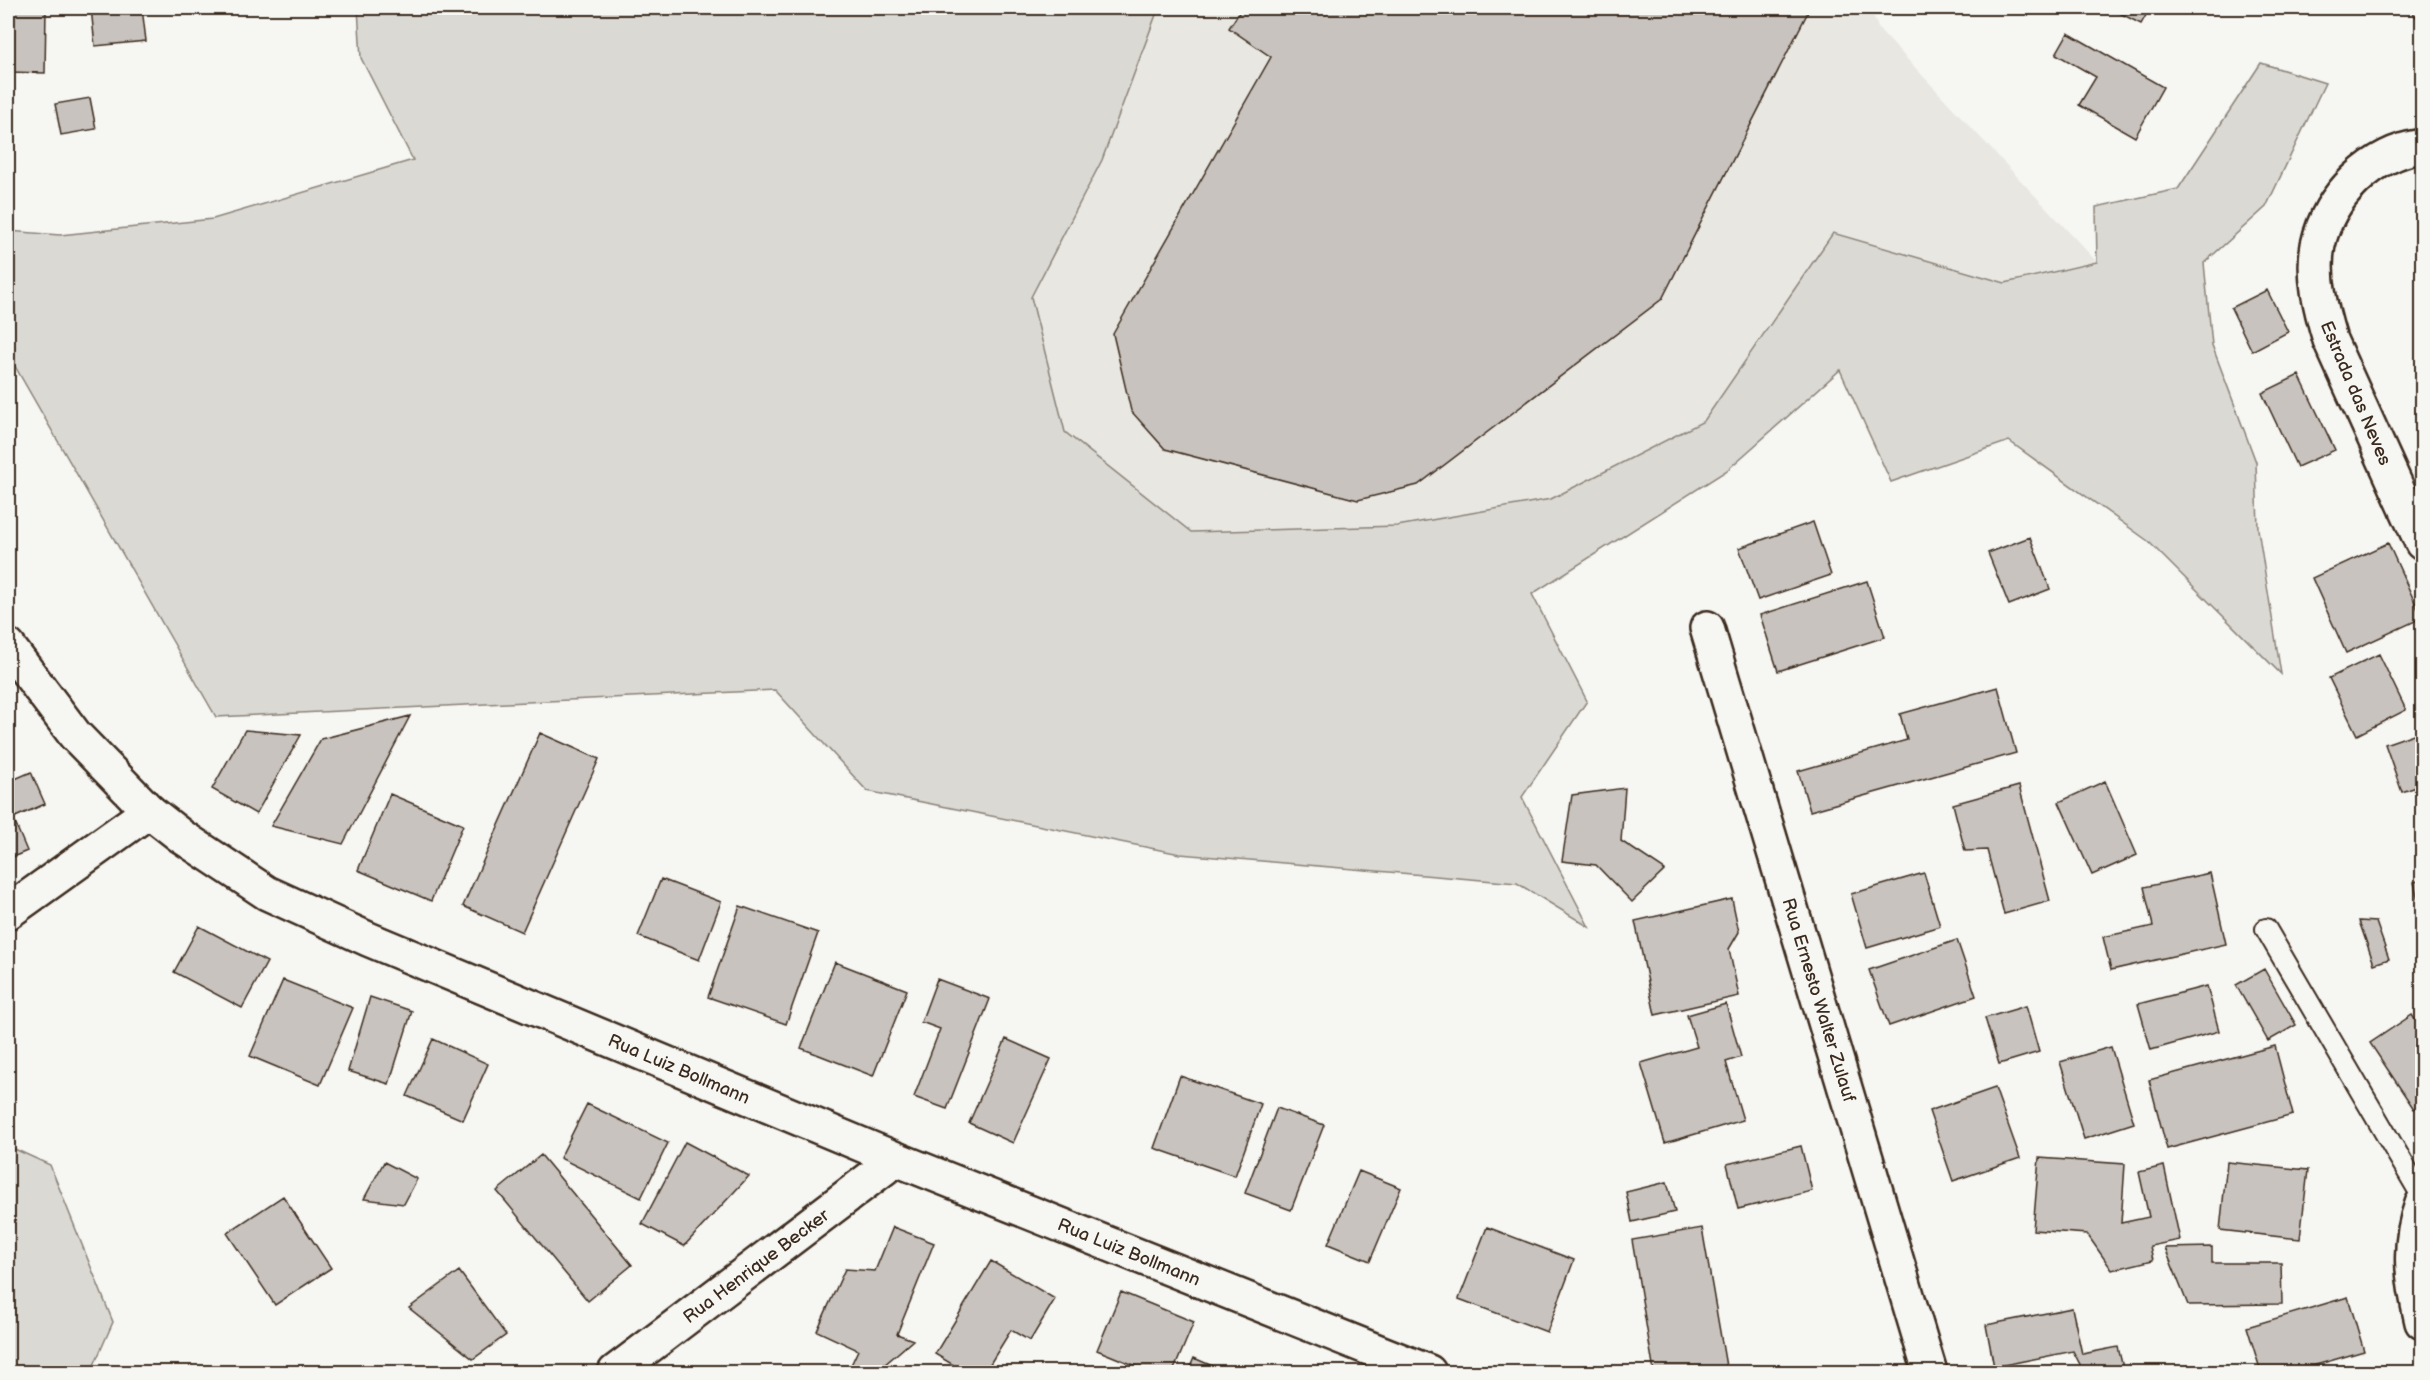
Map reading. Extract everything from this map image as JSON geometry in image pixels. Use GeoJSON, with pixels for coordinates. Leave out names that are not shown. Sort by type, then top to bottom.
{"type":"FeatureCollection","features":[{"type":"Feature","properties":{"kind":"street","name":"Estrada das Neves"},"geometry":{"type":"LineString","coordinates":[[2422,146],[2390,155],[2364,171],[2344,192],[2328,219],[2318,245],[2317,277],[2320,306],[2330,340],[2422,543]]}},
{"type":"Feature","properties":{"kind":"street","name":"Rua Ernesto Walter Zulauf"},"geometry":{"type":"LineString","coordinates":[[1707,628],[1930,1372]]}},
{"type":"Feature","properties":{"kind":"street","name":"Rua Luiz Bollmann"},"geometry":{"type":"LineString","coordinates":[[8,646],[75,735],[149,811],[222,865],[267,893],[309,914],[896,1159],[1429,1372]]}},
{"type":"Feature","properties":{"kind":"street"},"geometry":{"type":"LineString","coordinates":[[8,912],[149,811]]}},
{"type":"Feature","properties":{"kind":"street","name":"Rua Henrique Becker"},"geometry":{"type":"LineString","coordinates":[[615,1372],[896,1159]]}},
{"type":"Feature","properties":{"kind":"street"},"geometry":{"type":"LineString","coordinates":[[2422,1204],[2414,1226],[2411,1258],[2422,1322]]}},
{"type":"Feature","properties":{"kind":"lane"},"geometry":{"type":"LineString","coordinates":[[2266,929],[2422,1196]]}},
{"type":"Feature","properties":{"kind":"shaded area"},"geometry":{"type":"Polygon","coordinates":[[[358,8],[1162,8],[1157,12],[1102,160],[1031,297],[1065,432],[1191,532],[1397,526],[1551,499],[1704,421],[1833,233],[2005,283],[2097,262],[2096,207],[2178,189],[2261,63],[2325,83],[2266,207],[2204,263],[2212,345],[2256,462],[2258,529],[2281,674],[2148,541],[2009,441],[1891,482],[1840,370],[1726,471],[1532,594],[1587,701],[1522,797],[1589,927],[1517,883],[1180,854],[867,791],[775,690],[216,717],[8,354],[8,231],[60,235],[213,219],[413,160],[361,58],[358,8]]]}},
{"type":"Feature","properties":{"kind":"shaded area"},"geometry":{"type":"Polygon","coordinates":[[[705,8],[1871,8],[1878,28],[2097,262],[2016,371],[1797,285],[1704,421],[1413,713],[808,669],[705,8]]]}},
{"type":"Feature","properties":{"kind":"shaded area"},"geometry":{"type":"Polygon","coordinates":[[[8,1146],[50,1165],[113,1322],[91,1372],[8,1372],[8,1146]]]}},
{"type":"Feature","properties":{"kind":"building"},"geometry":{"type":"Polygon","coordinates":[[[8,8],[46,8],[45,73],[8,72],[8,8]]]}},
{"type":"Feature","properties":{"kind":"building"},"geometry":{"type":"Polygon","coordinates":[[[91,8],[142,8],[146,41],[95,46],[91,8]]]}},
{"type":"Feature","properties":{"kind":"building"},"geometry":{"type":"Polygon","coordinates":[[[1242,8],[1810,8],[1662,299],[1418,485],[1358,500],[1165,449],[1131,411],[1113,334],[1271,57],[1229,28],[1242,8]]]}},
{"type":"Feature","properties":{"kind":"building"},"geometry":{"type":"Polygon","coordinates":[[[2110,8],[2150,8],[2141,24],[2110,8]]]}},
{"type":"Feature","properties":{"kind":"building"},"geometry":{"type":"Polygon","coordinates":[[[2409,8],[2422,8],[2422,14],[2417,18],[2409,8]]]}},
{"type":"Feature","properties":{"kind":"building"},"geometry":{"type":"Polygon","coordinates":[[[2068,33],[2163,87],[2135,137],[2079,105],[2096,77],[2056,54],[2068,33]]]}},
{"type":"Feature","properties":{"kind":"building"},"geometry":{"type":"Polygon","coordinates":[[[90,98],[96,129],[61,135],[55,104],[90,98]]]}},
{"type":"Feature","properties":{"kind":"building"},"geometry":{"type":"Polygon","coordinates":[[[2267,290],[2288,332],[2252,351],[2231,308],[2267,290]]]}},
{"type":"Feature","properties":{"kind":"building"},"geometry":{"type":"Polygon","coordinates":[[[2299,375],[2335,450],[2297,467],[2262,393],[2299,375]]]}},
{"type":"Feature","properties":{"kind":"building"},"geometry":{"type":"Polygon","coordinates":[[[1813,522],[1831,575],[1758,600],[1739,548],[1813,522]]]}},
{"type":"Feature","properties":{"kind":"building"},"geometry":{"type":"Polygon","coordinates":[[[2030,537],[2050,589],[2009,605],[1988,553],[2030,537]]]}},
{"type":"Feature","properties":{"kind":"building"},"geometry":{"type":"Polygon","coordinates":[[[2388,543],[2422,618],[2346,653],[2312,578],[2388,543]]]}},
{"type":"Feature","properties":{"kind":"building"},"geometry":{"type":"Polygon","coordinates":[[[1867,581],[1885,637],[1778,671],[1760,615],[1867,581]]]}},
{"type":"Feature","properties":{"kind":"building"},"geometry":{"type":"Polygon","coordinates":[[[2379,654],[2406,710],[2357,735],[2329,678],[2379,654]]]}},
{"type":"Feature","properties":{"kind":"building"},"geometry":{"type":"Polygon","coordinates":[[[1998,687],[2016,753],[1810,811],[1798,771],[1907,740],[1900,714],[1998,687]]]}},
{"type":"Feature","properties":{"kind":"building"},"geometry":{"type":"Polygon","coordinates":[[[410,716],[343,844],[271,826],[321,739],[410,716]]]}},
{"type":"Feature","properties":{"kind":"building"},"geometry":{"type":"Polygon","coordinates":[[[245,730],[301,735],[256,814],[212,789],[245,730]]]}},
{"type":"Feature","properties":{"kind":"building"},"geometry":{"type":"Polygon","coordinates":[[[2422,731],[2422,785],[2402,792],[2385,744],[2422,731]]]}},
{"type":"Feature","properties":{"kind":"building"},"geometry":{"type":"Polygon","coordinates":[[[540,733],[599,759],[522,932],[463,906],[540,733]]]}},
{"type":"Feature","properties":{"kind":"building"},"geometry":{"type":"Polygon","coordinates":[[[31,772],[45,804],[13,818],[27,851],[8,859],[8,782],[31,772]]]}},
{"type":"Feature","properties":{"kind":"building"},"geometry":{"type":"Polygon","coordinates":[[[2105,781],[2137,855],[2092,875],[2059,802],[2105,781]]]}},
{"type":"Feature","properties":{"kind":"building"},"geometry":{"type":"Polygon","coordinates":[[[2019,786],[2050,901],[2004,914],[1987,850],[1965,851],[1953,804],[2019,786]]]}},
{"type":"Feature","properties":{"kind":"building"},"geometry":{"type":"Polygon","coordinates":[[[1625,788],[1621,841],[1665,870],[1632,902],[1596,865],[1562,861],[1572,795],[1625,788]]]}},
{"type":"Feature","properties":{"kind":"building"},"geometry":{"type":"Polygon","coordinates":[[[390,794],[463,825],[431,901],[358,870],[390,794]]]}},
{"type":"Feature","properties":{"kind":"building"},"geometry":{"type":"Polygon","coordinates":[[[1924,873],[1940,926],[1867,948],[1851,894],[1924,873]]]}},
{"type":"Feature","properties":{"kind":"building"},"geometry":{"type":"Polygon","coordinates":[[[2210,873],[2226,944],[2111,970],[2103,937],[2153,926],[2144,887],[2210,873]]]}},
{"type":"Feature","properties":{"kind":"building"},"geometry":{"type":"Polygon","coordinates":[[[661,879],[721,902],[699,960],[638,936],[661,879]]]}},
{"type":"Feature","properties":{"kind":"building"},"geometry":{"type":"Polygon","coordinates":[[[2422,880],[2422,921],[2414,882],[2422,880]]]}},
{"type":"Feature","properties":{"kind":"building"},"geometry":{"type":"Polygon","coordinates":[[[1732,899],[1739,932],[1729,949],[1739,996],[1655,1015],[1635,921],[1732,899]]]}},
{"type":"Feature","properties":{"kind":"building"},"geometry":{"type":"Polygon","coordinates":[[[740,906],[818,933],[786,1024],[708,997],[740,906]]]}},
{"type":"Feature","properties":{"kind":"building"},"geometry":{"type":"Polygon","coordinates":[[[2359,921],[2376,922],[2389,959],[2374,964],[2359,921]]]}},
{"type":"Feature","properties":{"kind":"building"},"geometry":{"type":"Polygon","coordinates":[[[199,926],[267,962],[242,1008],[174,972],[199,926]]]}},
{"type":"Feature","properties":{"kind":"building"},"geometry":{"type":"Polygon","coordinates":[[[1957,940],[1976,996],[1889,1026],[1869,970],[1957,940]]]}},
{"type":"Feature","properties":{"kind":"building"},"geometry":{"type":"Polygon","coordinates":[[[835,962],[907,990],[873,1076],[801,1048],[835,962]]]}},
{"type":"Feature","properties":{"kind":"building"},"geometry":{"type":"Polygon","coordinates":[[[2264,969],[2296,1025],[2268,1041],[2236,985],[2264,969]]]}},
{"type":"Feature","properties":{"kind":"building"},"geometry":{"type":"Polygon","coordinates":[[[937,979],[990,999],[947,1109],[914,1097],[940,1029],[921,1022],[937,979]]]}},
{"type":"Feature","properties":{"kind":"building"},"geometry":{"type":"Polygon","coordinates":[[[283,980],[353,1008],[320,1085],[250,1056],[283,980]]]}},
{"type":"Feature","properties":{"kind":"building"},"geometry":{"type":"Polygon","coordinates":[[[2207,986],[2219,1031],[2151,1050],[2138,1004],[2207,986]]]}},
{"type":"Feature","properties":{"kind":"building"},"geometry":{"type":"Polygon","coordinates":[[[370,997],[412,1011],[389,1084],[348,1071],[370,997]]]}},
{"type":"Feature","properties":{"kind":"building"},"geometry":{"type":"Polygon","coordinates":[[[1726,1004],[1741,1057],[1726,1062],[1743,1120],[1665,1143],[1641,1063],[1697,1047],[1687,1015],[1726,1004]]]}},
{"type":"Feature","properties":{"kind":"building"},"geometry":{"type":"Polygon","coordinates":[[[2026,1006],[2039,1052],[1999,1064],[1985,1018],[2026,1006]]]}},
{"type":"Feature","properties":{"kind":"building"},"geometry":{"type":"Polygon","coordinates":[[[2412,1015],[2422,1030],[2422,1104],[2414,1109],[2370,1043],[2412,1015]]]}},
{"type":"Feature","properties":{"kind":"building"},"geometry":{"type":"Polygon","coordinates":[[[433,1039],[488,1064],[463,1120],[407,1096],[433,1039]]]}},
{"type":"Feature","properties":{"kind":"building"},"geometry":{"type":"Polygon","coordinates":[[[1006,1039],[1051,1059],[1013,1143],[969,1123],[1006,1039]]]}},
{"type":"Feature","properties":{"kind":"building"},"geometry":{"type":"Polygon","coordinates":[[[2275,1046],[2293,1115],[2167,1149],[2149,1080],[2275,1046]]]}},
{"type":"Feature","properties":{"kind":"building"},"geometry":{"type":"Polygon","coordinates":[[[2111,1047],[2134,1123],[2084,1139],[2060,1062],[2111,1047]]]}},
{"type":"Feature","properties":{"kind":"building"},"geometry":{"type":"Polygon","coordinates":[[[1180,1076],[1261,1104],[1235,1176],[1154,1148],[1180,1076]]]}},
{"type":"Feature","properties":{"kind":"building"},"geometry":{"type":"Polygon","coordinates":[[[1995,1088],[2020,1158],[1953,1181],[1929,1111],[1995,1088]]]}},
{"type":"Feature","properties":{"kind":"building"},"geometry":{"type":"Polygon","coordinates":[[[587,1104],[668,1143],[641,1198],[560,1158],[587,1104]]]}},
{"type":"Feature","properties":{"kind":"building"},"geometry":{"type":"Polygon","coordinates":[[[1277,1108],[1324,1125],[1291,1210],[1245,1193],[1277,1108]]]}},
{"type":"Feature","properties":{"kind":"building"},"geometry":{"type":"Polygon","coordinates":[[[685,1142],[749,1176],[684,1246],[642,1224],[685,1142]]]}},
{"type":"Feature","properties":{"kind":"building"},"geometry":{"type":"Polygon","coordinates":[[[1801,1146],[1812,1191],[1738,1209],[1727,1164],[1801,1146]]]}},
{"type":"Feature","properties":{"kind":"building"},"geometry":{"type":"Polygon","coordinates":[[[541,1155],[632,1265],[588,1301],[497,1191],[541,1155]]]}},
{"type":"Feature","properties":{"kind":"building"},"geometry":{"type":"Polygon","coordinates":[[[2039,1158],[2125,1164],[2121,1223],[2149,1217],[2139,1172],[2164,1166],[2180,1240],[2150,1246],[2153,1260],[2112,1270],[2087,1234],[2033,1230],[2039,1158]]]}},
{"type":"Feature","properties":{"kind":"building"},"geometry":{"type":"Polygon","coordinates":[[[384,1162],[417,1179],[404,1204],[364,1199],[384,1162]]]}},
{"type":"Feature","properties":{"kind":"building"},"geometry":{"type":"Polygon","coordinates":[[[2227,1162],[2308,1170],[2300,1239],[2220,1230],[2227,1162]]]}},
{"type":"Feature","properties":{"kind":"building"},"geometry":{"type":"Polygon","coordinates":[[[1359,1171],[1401,1188],[1370,1261],[1328,1244],[1359,1171]]]}},
{"type":"Feature","properties":{"kind":"building"},"geometry":{"type":"Polygon","coordinates":[[[1667,1182],[1675,1212],[1632,1222],[1626,1192],[1667,1182]]]}},
{"type":"Feature","properties":{"kind":"building"},"geometry":{"type":"Polygon","coordinates":[[[283,1196],[331,1268],[275,1305],[227,1233],[283,1196]]]}},
{"type":"Feature","properties":{"kind":"building"},"geometry":{"type":"Polygon","coordinates":[[[893,1227],[934,1243],[897,1334],[913,1340],[876,1372],[867,1372],[851,1365],[858,1350],[817,1331],[845,1269],[875,1271],[893,1227]]]}},
{"type":"Feature","properties":{"kind":"building"},"geometry":{"type":"Polygon","coordinates":[[[1487,1227],[1574,1260],[1547,1332],[1459,1299],[1487,1227]]]}},
{"type":"Feature","properties":{"kind":"building"},"geometry":{"type":"Polygon","coordinates":[[[1702,1228],[1727,1372],[1654,1372],[1632,1240],[1702,1228]]]}},
{"type":"Feature","properties":{"kind":"building"},"geometry":{"type":"Polygon","coordinates":[[[2212,1247],[2212,1263],[2281,1263],[2282,1304],[2188,1305],[2165,1248],[2212,1247]]]}},
{"type":"Feature","properties":{"kind":"building"},"geometry":{"type":"Polygon","coordinates":[[[991,1261],[1055,1299],[1030,1341],[1011,1330],[985,1372],[965,1372],[935,1354],[991,1261]]]}},
{"type":"Feature","properties":{"kind":"building"},"geometry":{"type":"Polygon","coordinates":[[[459,1271],[506,1335],[473,1359],[409,1308],[459,1271]]]}},
{"type":"Feature","properties":{"kind":"building"},"geometry":{"type":"Polygon","coordinates":[[[1121,1292],[1194,1322],[1173,1372],[1151,1372],[1097,1350],[1121,1292]]]}},
{"type":"Feature","properties":{"kind":"building"},"geometry":{"type":"Polygon","coordinates":[[[2348,1297],[2364,1351],[2292,1372],[2261,1372],[2247,1327],[2348,1297]]]}},
{"type":"Feature","properties":{"kind":"building"},"geometry":{"type":"Polygon","coordinates":[[[2072,1308],[2082,1354],[2118,1347],[2124,1372],[2084,1372],[2073,1351],[1994,1367],[1986,1325],[2072,1308]]]}},
{"type":"Feature","properties":{"kind":"building"},"geometry":{"type":"Polygon","coordinates":[[[1194,1358],[1226,1372],[1188,1372],[1194,1358]]]}}]}
